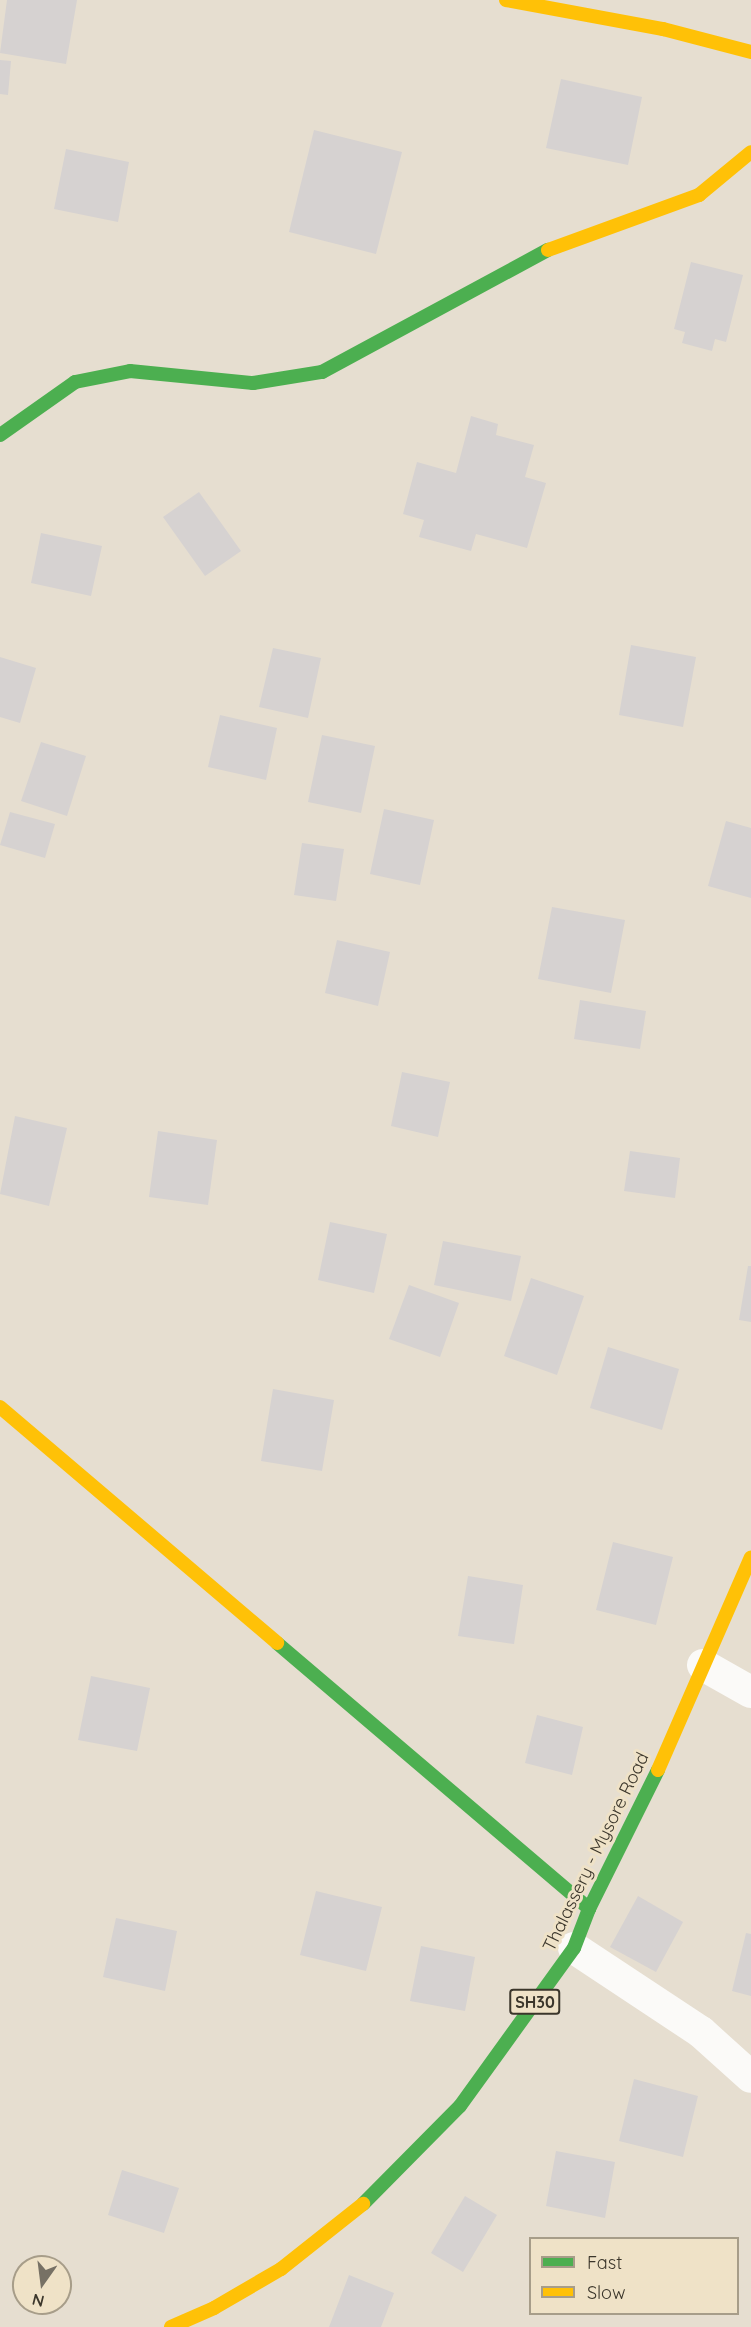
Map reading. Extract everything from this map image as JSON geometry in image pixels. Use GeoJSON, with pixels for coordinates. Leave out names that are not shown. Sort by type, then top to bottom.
{"type":"FeatureCollection","features":[{"type":"Feature","properties":{"kind":"street"},"geometry":{"type":"LineString","coordinates":[[506,0],[663,29],[751,52]]}},
{"type":"Feature","properties":{"kind":"street"},"geometry":{"type":"LineString","coordinates":[[0,435],[75,382],[119,373],[253,383],[322,372],[543,252],[699,195],[751,152]]}},
{"type":"Feature","properties":{"kind":"street"},"geometry":{"type":"LineString","coordinates":[[0,1407],[589,1909]]}},
{"type":"Feature","properties":{"kind":"street","name":"Thalassery - Mysore Road"},"geometry":{"type":"LineString","coordinates":[[171,2327],[214,2308],[281,2268],[351,2215],[460,2106],[574,1948],[589,1909],[640,1811],[751,1557]]}},
{"type":"Feature","properties":{"kind":"street"},"geometry":{"type":"LineString","coordinates":[[703,1665],[751,1692]]}},
{"type":"Feature","properties":{"kind":"street"},"geometry":{"type":"LineString","coordinates":[[574,1948],[701,2032],[751,2078]]}},
{"type":"Feature","properties":{"kind":"building"},"geometry":{"type":"Polygon","coordinates":[[[7,0],[77,0],[66,64],[0,53],[7,0]]]}},
{"type":"Feature","properties":{"kind":"building"},"geometry":{"type":"Polygon","coordinates":[[[0,60],[11,61],[8,95],[0,94],[0,60]]]}},
{"type":"Feature","properties":{"kind":"building"},"geometry":{"type":"Polygon","coordinates":[[[561,79],[642,97],[628,165],[546,148],[561,79]]]}},
{"type":"Feature","properties":{"kind":"building"},"geometry":{"type":"Polygon","coordinates":[[[314,130],[402,152],[376,254],[289,232],[314,130]]]}},
{"type":"Feature","properties":{"kind":"building"},"geometry":{"type":"Polygon","coordinates":[[[66,149],[129,162],[118,222],[54,209],[66,149]]]}},
{"type":"Feature","properties":{"kind":"building"},"geometry":{"type":"Polygon","coordinates":[[[691,262],[743,275],[726,342],[715,339],[712,351],[682,343],[685,332],[674,329],[691,262]]]}},
{"type":"Feature","properties":{"kind":"building"},"geometry":{"type":"Polygon","coordinates":[[[471,416],[498,424],[496,435],[534,445],[525,477],[546,483],[527,548],[476,534],[471,551],[419,537],[424,520],[403,514],[417,462],[456,473],[471,416]]]}},
{"type":"Feature","properties":{"kind":"building"},"geometry":{"type":"Polygon","coordinates":[[[199,492],[241,551],[205,576],[163,517],[199,492]]]}},
{"type":"Feature","properties":{"kind":"building"},"geometry":{"type":"Polygon","coordinates":[[[41,533],[102,546],[91,596],[31,583],[41,533]]]}},
{"type":"Feature","properties":{"kind":"building"},"geometry":{"type":"Polygon","coordinates":[[[631,645],[696,657],[683,727],[619,715],[631,645]]]}},
{"type":"Feature","properties":{"kind":"building"},"geometry":{"type":"Polygon","coordinates":[[[273,648],[321,658],[308,718],[259,707],[273,648]]]}},
{"type":"Feature","properties":{"kind":"building"},"geometry":{"type":"Polygon","coordinates":[[[0,657],[36,668],[20,723],[0,717],[0,657]]]}},
{"type":"Feature","properties":{"kind":"building"},"geometry":{"type":"Polygon","coordinates":[[[220,715],[277,728],[266,780],[208,767],[220,715]]]}},
{"type":"Feature","properties":{"kind":"building"},"geometry":{"type":"Polygon","coordinates":[[[322,735],[375,746],[361,813],[308,802],[322,735]]]}},
{"type":"Feature","properties":{"kind":"building"},"geometry":{"type":"Polygon","coordinates":[[[41,742],[86,756],[67,816],[21,801],[41,742]]]}},
{"type":"Feature","properties":{"kind":"building"},"geometry":{"type":"Polygon","coordinates":[[[384,809],[434,820],[420,885],[370,874],[384,809]]]}},
{"type":"Feature","properties":{"kind":"building"},"geometry":{"type":"Polygon","coordinates":[[[10,812],[55,824],[45,858],[0,845],[10,812]]]}},
{"type":"Feature","properties":{"kind":"building"},"geometry":{"type":"Polygon","coordinates":[[[726,821],[751,828],[751,898],[708,886],[726,821]]]}},
{"type":"Feature","properties":{"kind":"building"},"geometry":{"type":"Polygon","coordinates":[[[302,843],[344,849],[336,901],[294,895],[302,843]]]}},
{"type":"Feature","properties":{"kind":"building"},"geometry":{"type":"Polygon","coordinates":[[[552,907],[625,920],[611,993],[538,979],[552,907]]]}},
{"type":"Feature","properties":{"kind":"building"},"geometry":{"type":"Polygon","coordinates":[[[337,940],[390,952],[378,1006],[325,993],[337,940]]]}},
{"type":"Feature","properties":{"kind":"building"},"geometry":{"type":"Polygon","coordinates":[[[580,1000],[646,1011],[640,1049],[574,1039],[580,1000]]]}},
{"type":"Feature","properties":{"kind":"building"},"geometry":{"type":"Polygon","coordinates":[[[402,1072],[450,1082],[438,1137],[391,1126],[402,1072]]]}},
{"type":"Feature","properties":{"kind":"building"},"geometry":{"type":"Polygon","coordinates":[[[15,1116],[67,1128],[49,1206],[0,1194],[15,1116]]]}},
{"type":"Feature","properties":{"kind":"building"},"geometry":{"type":"Polygon","coordinates":[[[158,1131],[217,1140],[208,1205],[149,1197],[158,1131]]]}},
{"type":"Feature","properties":{"kind":"building"},"geometry":{"type":"Polygon","coordinates":[[[630,1151],[680,1158],[675,1198],[624,1191],[630,1151]]]}},
{"type":"Feature","properties":{"kind":"building"},"geometry":{"type":"Polygon","coordinates":[[[330,1222],[387,1234],[374,1293],[318,1280],[330,1222]]]}},
{"type":"Feature","properties":{"kind":"building"},"geometry":{"type":"Polygon","coordinates":[[[443,1241],[521,1256],[511,1301],[434,1285],[443,1241]]]}},
{"type":"Feature","properties":{"kind":"building"},"geometry":{"type":"Polygon","coordinates":[[[748,1266],[751,1266],[751,1322],[739,1320],[748,1266]]]}},
{"type":"Feature","properties":{"kind":"building"},"geometry":{"type":"Polygon","coordinates":[[[531,1278],[584,1296],[557,1375],[504,1356],[531,1278]]]}},
{"type":"Feature","properties":{"kind":"building"},"geometry":{"type":"Polygon","coordinates":[[[409,1285],[459,1303],[440,1357],[389,1339],[409,1285]]]}},
{"type":"Feature","properties":{"kind":"building"},"geometry":{"type":"Polygon","coordinates":[[[608,1347],[679,1369],[662,1430],[590,1408],[608,1347]]]}},
{"type":"Feature","properties":{"kind":"building"},"geometry":{"type":"Polygon","coordinates":[[[273,1389],[334,1400],[322,1471],[261,1461],[273,1389]]]}},
{"type":"Feature","properties":{"kind":"building"},"geometry":{"type":"Polygon","coordinates":[[[613,1542],[673,1557],[656,1625],[596,1610],[613,1542]]]}},
{"type":"Feature","properties":{"kind":"building"},"geometry":{"type":"Polygon","coordinates":[[[468,1576],[523,1585],[514,1644],[458,1636],[468,1576]]]}},
{"type":"Feature","properties":{"kind":"building"},"geometry":{"type":"Polygon","coordinates":[[[91,1676],[150,1688],[137,1751],[78,1740],[91,1676]]]}},
{"type":"Feature","properties":{"kind":"building"},"geometry":{"type":"Polygon","coordinates":[[[537,1715],[583,1727],[572,1775],[525,1763],[537,1715]]]}},
{"type":"Feature","properties":{"kind":"building"},"geometry":{"type":"Polygon","coordinates":[[[316,1891],[382,1907],[366,1971],[300,1955],[316,1891]]]}},
{"type":"Feature","properties":{"kind":"building"},"geometry":{"type":"Polygon","coordinates":[[[638,1896],[683,1922],[656,1972],[610,1947],[638,1896]]]}},
{"type":"Feature","properties":{"kind":"building"},"geometry":{"type":"Polygon","coordinates":[[[116,1918],[177,1931],[165,1991],[103,1977],[116,1918]]]}},
{"type":"Feature","properties":{"kind":"building"},"geometry":{"type":"Polygon","coordinates":[[[746,1933],[751,1934],[751,1996],[732,1991],[746,1933]]]}},
{"type":"Feature","properties":{"kind":"building"},"geometry":{"type":"Polygon","coordinates":[[[421,1946],[475,1957],[465,2011],[410,2001],[421,1946]]]}},
{"type":"Feature","properties":{"kind":"building"},"geometry":{"type":"Polygon","coordinates":[[[634,2079],[698,2096],[683,2157],[619,2141],[634,2079]]]}},
{"type":"Feature","properties":{"kind":"building"},"geometry":{"type":"Polygon","coordinates":[[[556,2151],[615,2162],[605,2218],[546,2206],[556,2151]]]}},
{"type":"Feature","properties":{"kind":"building"},"geometry":{"type":"Polygon","coordinates":[[[122,2170],[179,2188],[164,2233],[108,2215],[122,2170]]]}},
{"type":"Feature","properties":{"kind":"building"},"geometry":{"type":"Polygon","coordinates":[[[465,2196],[497,2215],[463,2272],[431,2253],[465,2196]]]}},
{"type":"Feature","properties":{"kind":"building"},"geometry":{"type":"Polygon","coordinates":[[[349,2275],[394,2293],[381,2327],[329,2327],[349,2275]]]}},
{"type":"Feature","properties":{"kind":"traffic: fast"},"geometry":{"type":"LineString","coordinates":[[0,435],[75,382],[130,371],[253,383],[322,372],[548,250]]}},
{"type":"Feature","properties":{"kind":"traffic: fast"},"geometry":{"type":"LineString","coordinates":[[277,1643],[589,1909]]}},
{"type":"Feature","properties":{"kind":"traffic: fast"},"geometry":{"type":"LineString","coordinates":[[363,2204],[460,2106],[574,1948],[589,1909],[658,1770]]}},
{"type":"Feature","properties":{"kind":"traffic: slow"},"geometry":{"type":"LineString","coordinates":[[506,0],[663,29],[751,52]]}},
{"type":"Feature","properties":{"kind":"traffic: slow"},"geometry":{"type":"LineString","coordinates":[[548,250],[699,195],[751,152]]}},
{"type":"Feature","properties":{"kind":"traffic: slow"},"geometry":{"type":"LineString","coordinates":[[0,1407],[277,1643]]}},
{"type":"Feature","properties":{"kind":"traffic: slow"},"geometry":{"type":"LineString","coordinates":[[658,1770],[751,1557]]}},
{"type":"Feature","properties":{"kind":"traffic: slow"},"geometry":{"type":"LineString","coordinates":[[171,2327],[214,2308],[281,2269],[363,2204]]}}]}
